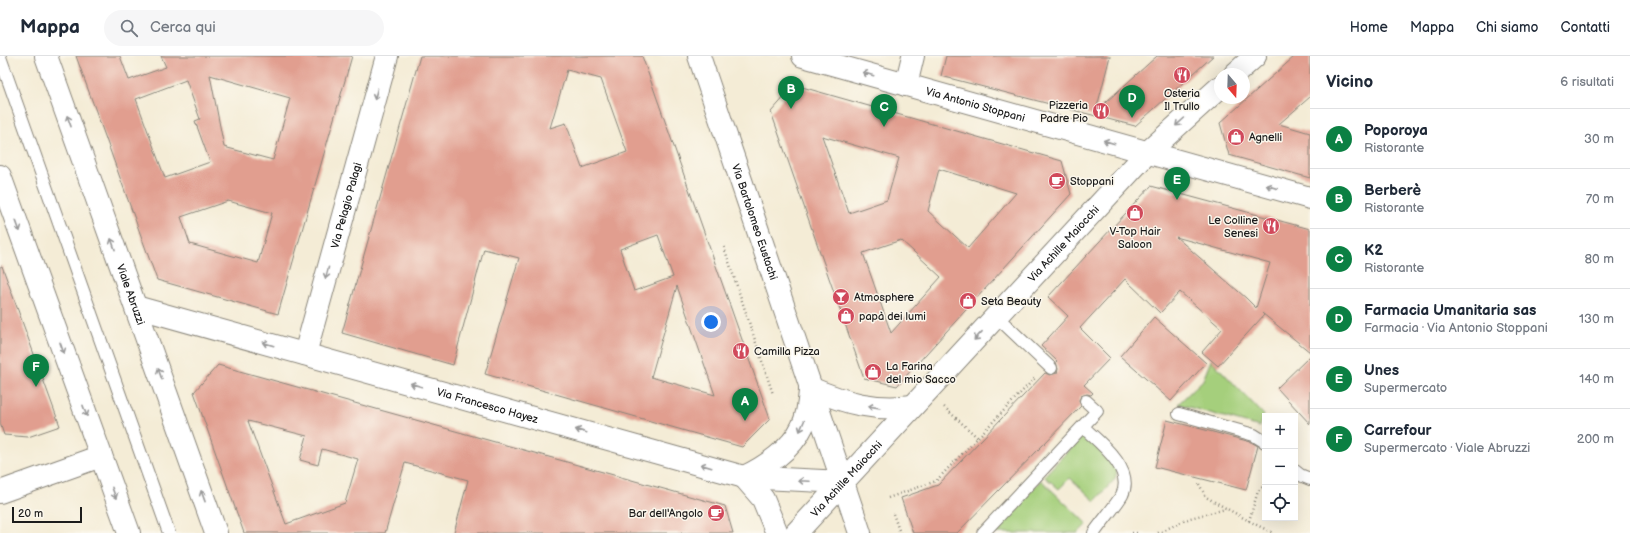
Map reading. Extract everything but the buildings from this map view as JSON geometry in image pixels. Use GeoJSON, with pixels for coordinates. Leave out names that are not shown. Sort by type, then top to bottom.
{"type":"FeatureCollection","features":[{"type":"Feature","properties":{"kind":"street","name":"Viale Abruzzi"},"geometry":{"type":"LineString","coordinates":[[46,56],[216,533]]}},
{"type":"Feature","properties":{"kind":"street","name":"Via Pelagio Palagi"},"geometry":{"type":"LineString","coordinates":[[305,354],[387,56]]}},
{"type":"Feature","properties":{"kind":"street","name":"Via Bartolomeo Eustachi"},"geometry":{"type":"LineString","coordinates":[[699,56],[860,533]]}},
{"type":"Feature","properties":{"kind":"street","name":"Via Antonio Stoppani"},"geometry":{"type":"LineString","coordinates":[[803,56],[1310,198]]}},
{"type":"Feature","properties":{"kind":"street"},"geometry":{"type":"LineString","coordinates":[[906,84],[912,56]]}},
{"type":"Feature","properties":{"kind":"street"},"geometry":{"type":"LineString","coordinates":[[1241,68],[1255,56]]}},
{"type":"Feature","properties":{"kind":"street","name":"Via Achille Maiocchi"},"geometry":{"type":"LineString","coordinates":[[796,533],[1147,153],[1214,92]]}},
{"type":"Feature","properties":{"kind":"street"},"geometry":{"type":"LineString","coordinates":[[0,176],[129,533]]}},
{"type":"Feature","properties":{"kind":"street","name":"Via Francesco Hayez"},"geometry":{"type":"LineString","coordinates":[[136,307],[744,477],[843,482]]}},
{"type":"Feature","properties":{"kind":"street","name":"Via Bartolomeo Eustachi"},"geometry":{"type":"LineString","coordinates":[[744,477],[773,460],[797,435],[806,417],[810,388]]}},
{"type":"Feature","properties":{"kind":"street"},"geometry":{"type":"LineString","coordinates":[[810,388],[856,405],[881,408],[913,406]]}},
{"type":"Feature","properties":{"kind":"street"},"geometry":{"type":"LineString","coordinates":[[0,492],[101,456]]}},
{"type":"Feature","properties":{"kind":"street"},"geometry":{"type":"LineString","coordinates":[[744,477],[763,499],[777,533]]}},
{"type":"Feature","properties":{"kind":"lane"},"geometry":{"type":"LineString","coordinates":[[0,56],[170,533]]}},
{"type":"Feature","properties":{"kind":"lane"},"geometry":{"type":"LineString","coordinates":[[996,316],[1049,366]]}},
{"type":"Feature","properties":{"kind":"lane"},"geometry":{"type":"LineString","coordinates":[[983,533],[1097,411],[1086,401]]}},
{"type":"Feature","properties":{"kind":"lane"},"geometry":{"type":"LineString","coordinates":[[1179,414],[1254,435],[1262,440]]}},
{"type":"Feature","properties":{"kind":"lane"},"geometry":{"type":"LineString","coordinates":[[1083,427],[1117,460],[1122,469],[1124,480],[1122,494],[1094,533]]}},
{"type":"Feature","properties":{"kind":"lane"},"geometry":{"type":"LineString","coordinates":[[1298,473],[1310,479]]}},
{"type":"Feature","properties":{"kind":"path"},"geometry":{"type":"LineString","coordinates":[[724,247],[773,394]]}},
{"type":"Feature","properties":{"kind":"path"},"geometry":{"type":"LineString","coordinates":[[888,498],[936,481],[1049,366]]}},
{"type":"Feature","properties":{"kind":"path"},"geometry":{"type":"LineString","coordinates":[[947,410],[978,438]]}},
{"type":"Feature","properties":{"kind":"path"},"geometry":{"type":"LineString","coordinates":[[1199,484],[1206,498],[1273,533]]}},
{"type":"Feature","properties":{"kind":"path"},"geometry":{"type":"LineString","coordinates":[[1249,521],[1258,491],[1262,488]]}},
{"type":"Feature","properties":{"kind":"path"},"geometry":{"type":"LineString","coordinates":[[1158,533],[1190,518],[1227,509]]}},
{"type":"Feature","properties":{"kind":"path"},"geometry":{"type":"LineString","coordinates":[[893,514],[900,533]]}},
{"type":"Feature","properties":{"kind":"path"},"geometry":{"type":"LineString","coordinates":[[1132,533],[1139,533]]}},
{"type":"Feature","properties":{"kind":"green space"},"geometry":{"type":"Polygon","coordinates":[[[1211,360],[1262,413],[1260,427],[1178,404],[1203,380],[1211,360]]]}},
{"type":"Feature","properties":{"kind":"green space"},"geometry":{"type":"Polygon","coordinates":[[[1083,435],[1115,464],[1117,471],[1115,479],[1095,501],[1070,478],[1059,489],[1044,476],[1083,435]]]}},
{"type":"Feature","properties":{"kind":"green space"},"geometry":{"type":"Polygon","coordinates":[[[1041,480],[1087,524],[1078,533],[990,533],[1041,480]]]}},
{"type":"Feature","properties":{"kind":"place","name":"Osteria Il Trullo"},"geometry":{"type":"Point","coordinates":[1182,75]}},
{"type":"Feature","properties":{"kind":"place","name":"Berberè"},"geometry":{"type":"Point","coordinates":[791,109]}},
{"type":"Feature","properties":{"kind":"place","name":"Pizzeria Padre Pio"},"geometry":{"type":"Point","coordinates":[1101,111]}},
{"type":"Feature","properties":{"kind":"place","name":"Farmacia Umanitaria sas"},"geometry":{"type":"Point","coordinates":[1132,118]}},
{"type":"Feature","properties":{"kind":"place","name":"K2"},"geometry":{"type":"Point","coordinates":[884,127]}},
{"type":"Feature","properties":{"kind":"place","name":"Agnelli"},"geometry":{"type":"Point","coordinates":[1236,137]}},
{"type":"Feature","properties":{"kind":"place","name":"Stoppani"},"geometry":{"type":"Point","coordinates":[1057,181]}},
{"type":"Feature","properties":{"kind":"place","name":"Unes"},"geometry":{"type":"Point","coordinates":[1177,200]}},
{"type":"Feature","properties":{"kind":"place","name":"V-Top Hair Saloon"},"geometry":{"type":"Point","coordinates":[1135,213]}},
{"type":"Feature","properties":{"kind":"place","name":"Le Colline Senesi"},"geometry":{"type":"Point","coordinates":[1271,226]}},
{"type":"Feature","properties":{"kind":"place","name":"Atmosphere"},"geometry":{"type":"Point","coordinates":[841,297]}},
{"type":"Feature","properties":{"kind":"place","name":"Seta Beauty"},"geometry":{"type":"Point","coordinates":[968,301]}},
{"type":"Feature","properties":{"kind":"place","name":"papà dei lumi"},"geometry":{"type":"Point","coordinates":[846,316]}},
{"type":"Feature","properties":{"kind":"place","name":"Camilla Pizza"},"geometry":{"type":"Point","coordinates":[741,351]}},
{"type":"Feature","properties":{"kind":"place","name":"La Farina del mio Sacco"},"geometry":{"type":"Point","coordinates":[873,372]}},
{"type":"Feature","properties":{"kind":"place","name":"Carrefour"},"geometry":{"type":"Point","coordinates":[36,387]}},
{"type":"Feature","properties":{"kind":"place","name":"Poporoya"},"geometry":{"type":"Point","coordinates":[745,421]}},
{"type":"Feature","properties":{"kind":"place","name":"Bar dell'Angolo"},"geometry":{"type":"Point","coordinates":[716,513]}}]}
